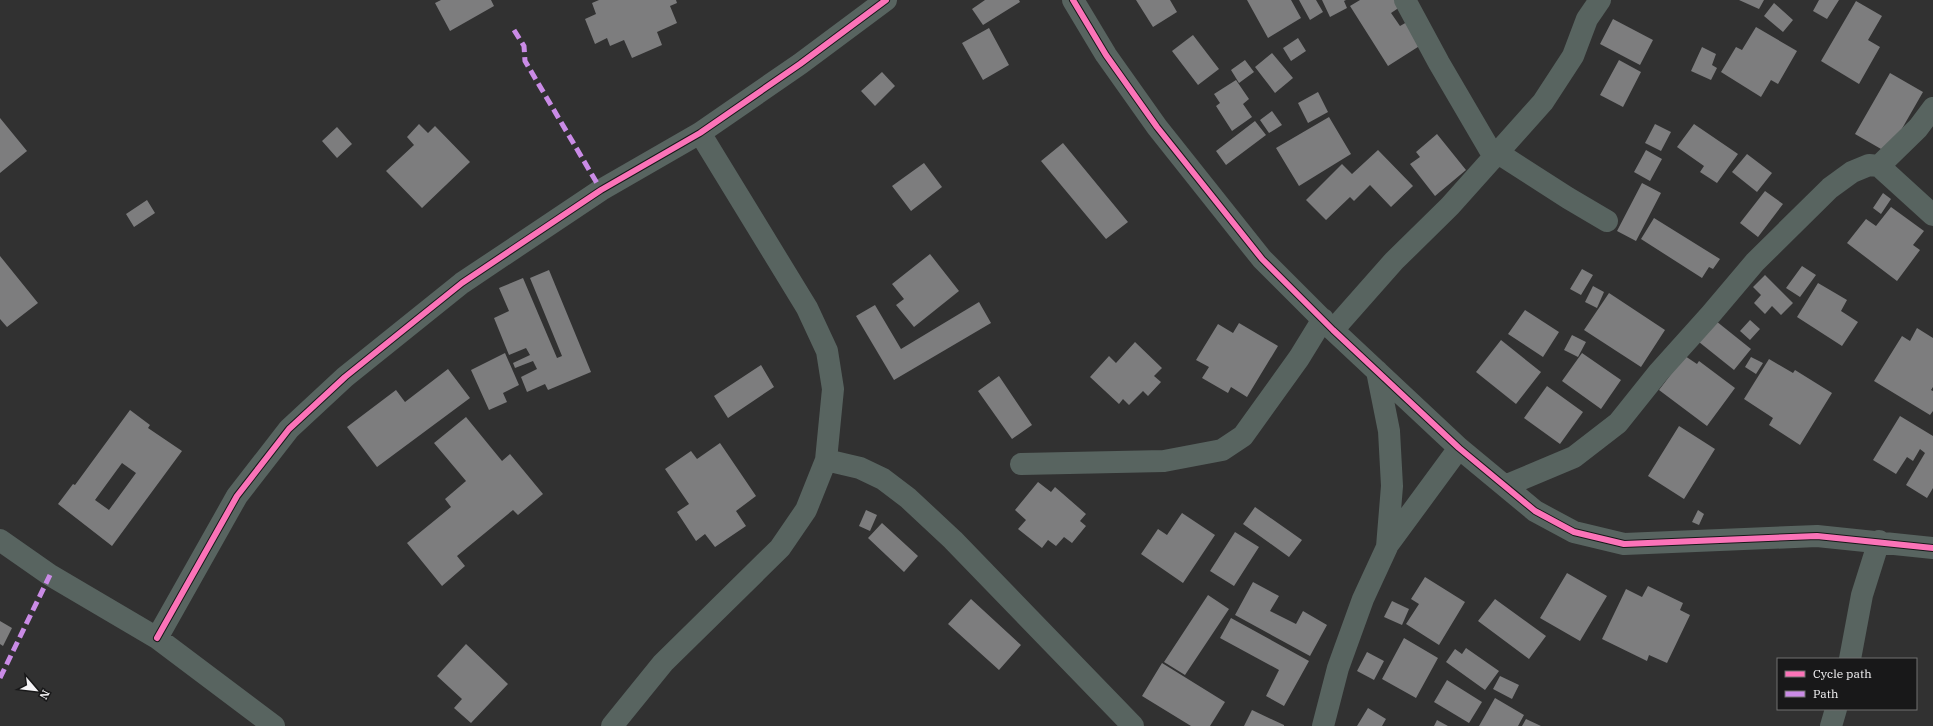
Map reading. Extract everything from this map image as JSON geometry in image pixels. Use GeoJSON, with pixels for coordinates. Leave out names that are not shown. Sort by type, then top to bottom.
{"type":"FeatureCollection","features":[{"type":"Feature","properties":{"kind":"street"},"geometry":{"type":"LineString","coordinates":[[157,638],[237,496],[289,429],[345,378],[462,284],[601,190],[700,133],[800,64],[886,0]]}},
{"type":"Feature","properties":{"kind":"street"},"geometry":{"type":"LineString","coordinates":[[1073,0],[1106,55],[1157,127],[1262,259],[1328,324],[1459,448],[1535,511],[1574,532],[1624,544],[1817,536],[1879,541],[1933,548]]}},
{"type":"Feature","properties":{"kind":"street"},"geometry":{"type":"LineString","coordinates":[[1405,0],[1439,63],[1496,155],[1607,220]]}},
{"type":"Feature","properties":{"kind":"street"},"geometry":{"type":"LineString","coordinates":[[1020,464],[1164,461],[1222,450],[1243,436],[1299,358],[1328,324],[1450,206],[1543,102],[1573,56],[1587,19],[1600,0]]}},
{"type":"Feature","properties":{"kind":"street"},"geometry":{"type":"LineString","coordinates":[[1879,166],[1918,128],[1933,108]]}},
{"type":"Feature","properties":{"kind":"street"},"geometry":{"type":"LineString","coordinates":[[612,726],[663,663],[780,548],[806,510],[826,460],[833,389],[827,351],[807,308],[700,133]]}},
{"type":"Feature","properties":{"kind":"street"},"geometry":{"type":"LineString","coordinates":[[1505,486],[1574,457],[1618,423],[1658,373],[1755,262],[1825,193],[1852,172],[1869,165],[1879,166],[1933,215]]}},
{"type":"Feature","properties":{"kind":"street"},"geometry":{"type":"LineString","coordinates":[[1377,371],[1389,431],[1392,479],[1387,547]]}},
{"type":"Feature","properties":{"kind":"street"},"geometry":{"type":"LineString","coordinates":[[1323,726],[1338,668],[1360,606],[1387,547],[1459,448]]}},
{"type":"Feature","properties":{"kind":"street"},"geometry":{"type":"LineString","coordinates":[[826,460],[860,468],[882,479],[908,498],[953,540],[1133,726]]}},
{"type":"Feature","properties":{"kind":"street"},"geometry":{"type":"LineString","coordinates":[[0,540],[50,575],[157,638],[274,726]]}},
{"type":"Feature","properties":{"kind":"street"},"geometry":{"type":"LineString","coordinates":[[1850,658],[1862,595],[1879,541]]}},
{"type":"Feature","properties":{"kind":"street"},"geometry":{"type":"LineString","coordinates":[[1831,726],[1836,710]]}},
{"type":"Feature","properties":{"kind":"building"},"geometry":{"type":"Polygon","coordinates":[[[441,0],[491,0],[494,6],[450,31],[435,3],[441,0]]]}},
{"type":"Feature","properties":{"kind":"building"},"geometry":{"type":"Polygon","coordinates":[[[599,0],[676,0],[677,3],[670,6],[677,23],[657,32],[662,45],[632,58],[624,40],[610,46],[607,38],[595,44],[585,19],[596,14],[592,3],[599,0]]]}},
{"type":"Feature","properties":{"kind":"building"},"geometry":{"type":"Polygon","coordinates":[[[985,0],[1019,0],[1020,2],[983,25],[972,9],[985,0]]]}},
{"type":"Feature","properties":{"kind":"building"},"geometry":{"type":"Polygon","coordinates":[[[1136,0],[1170,0],[1177,12],[1153,27],[1136,0]]]}},
{"type":"Feature","properties":{"kind":"building"},"geometry":{"type":"Polygon","coordinates":[[[1247,0],[1291,0],[1301,18],[1268,38],[1247,0]]]}},
{"type":"Feature","properties":{"kind":"building"},"geometry":{"type":"Polygon","coordinates":[[[1299,0],[1316,0],[1323,12],[1310,20],[1299,0]]]}},
{"type":"Feature","properties":{"kind":"building"},"geometry":{"type":"Polygon","coordinates":[[[1322,0],[1346,0],[1344,1],[1347,8],[1330,17],[1322,0]]]}},
{"type":"Feature","properties":{"kind":"building"},"geometry":{"type":"Polygon","coordinates":[[[1360,0],[1395,0],[1400,7],[1391,13],[1400,26],[1407,22],[1421,45],[1388,66],[1350,6],[1360,0]]]}},
{"type":"Feature","properties":{"kind":"building"},"geometry":{"type":"Polygon","coordinates":[[[1739,0],[1764,0],[1759,9],[1739,0]]]}},
{"type":"Feature","properties":{"kind":"building"},"geometry":{"type":"Polygon","coordinates":[[[1819,0],[1839,0],[1827,19],[1813,11],[1819,0]]]}},
{"type":"Feature","properties":{"kind":"building"},"geometry":{"type":"Polygon","coordinates":[[[1856,1],[1882,16],[1868,40],[1880,47],[1859,84],[1821,61],[1856,1]]]}},
{"type":"Feature","properties":{"kind":"building"},"geometry":{"type":"Polygon","coordinates":[[[1774,3],[1793,20],[1783,32],[1764,16],[1774,3]]]}},
{"type":"Feature","properties":{"kind":"building"},"geometry":{"type":"Polygon","coordinates":[[[1613,19],[1653,40],[1640,65],[1600,44],[1613,19]]]}},
{"type":"Feature","properties":{"kind":"building"},"geometry":{"type":"Polygon","coordinates":[[[1756,27],[1797,51],[1778,84],[1771,80],[1761,97],[1721,72],[1736,47],[1742,50],[1756,27]]]}},
{"type":"Feature","properties":{"kind":"building"},"geometry":{"type":"Polygon","coordinates":[[[989,28],[1009,65],[983,80],[962,43],[989,28]]]}},
{"type":"Feature","properties":{"kind":"building"},"geometry":{"type":"Polygon","coordinates":[[[1193,35],[1219,69],[1198,85],[1172,51],[1193,35]]]}},
{"type":"Feature","properties":{"kind":"building"},"geometry":{"type":"Polygon","coordinates":[[[1298,38],[1306,51],[1291,61],[1283,48],[1298,38]]]}},
{"type":"Feature","properties":{"kind":"building"},"geometry":{"type":"Polygon","coordinates":[[[1702,47],[1716,54],[1712,65],[1717,68],[1711,80],[1691,71],[1702,47]]]}},
{"type":"Feature","properties":{"kind":"building"},"geometry":{"type":"Polygon","coordinates":[[[1272,53],[1293,78],[1275,93],[1255,67],[1272,53]]]}},
{"type":"Feature","properties":{"kind":"building"},"geometry":{"type":"Polygon","coordinates":[[[1245,60],[1254,72],[1239,83],[1231,70],[1245,60]]]}},
{"type":"Feature","properties":{"kind":"building"},"geometry":{"type":"Polygon","coordinates":[[[1619,60],[1641,72],[1623,107],[1600,95],[1619,60]]]}},
{"type":"Feature","properties":{"kind":"building"},"geometry":{"type":"Polygon","coordinates":[[[882,72],[895,86],[875,106],[861,91],[882,72]]]}},
{"type":"Feature","properties":{"kind":"building"},"geometry":{"type":"Polygon","coordinates":[[[1890,73],[1923,92],[1888,153],[1855,134],[1890,73]]]}},
{"type":"Feature","properties":{"kind":"building"},"geometry":{"type":"Polygon","coordinates":[[[1236,80],[1249,99],[1243,104],[1252,117],[1232,131],[1216,106],[1220,103],[1214,94],[1236,80]]]}},
{"type":"Feature","properties":{"kind":"building"},"geometry":{"type":"Polygon","coordinates":[[[1318,92],[1328,112],[1308,123],[1298,103],[1318,92]]]}},
{"type":"Feature","properties":{"kind":"building"},"geometry":{"type":"Polygon","coordinates":[[[1272,111],[1282,125],[1269,133],[1260,120],[1272,111]]]}},
{"type":"Feature","properties":{"kind":"building"},"geometry":{"type":"Polygon","coordinates":[[[1329,117],[1351,154],[1299,186],[1276,148],[1329,117]]]}},
{"type":"Feature","properties":{"kind":"building"},"geometry":{"type":"Polygon","coordinates":[[[0,118],[27,151],[0,173],[0,118]]]}},
{"type":"Feature","properties":{"kind":"building"},"geometry":{"type":"Polygon","coordinates":[[[1255,121],[1266,135],[1226,165],[1216,151],[1255,121]]]}},
{"type":"Feature","properties":{"kind":"building"},"geometry":{"type":"Polygon","coordinates":[[[419,124],[428,133],[435,126],[470,162],[422,208],[386,171],[414,145],[407,137],[419,124]]]}},
{"type":"Feature","properties":{"kind":"building"},"geometry":{"type":"Polygon","coordinates":[[[1655,124],[1671,132],[1661,151],[1645,143],[1655,124]]]}},
{"type":"Feature","properties":{"kind":"building"},"geometry":{"type":"Polygon","coordinates":[[[1694,124],[1738,154],[1717,183],[1700,172],[1704,166],[1677,147],[1694,124]]]}},
{"type":"Feature","properties":{"kind":"building"},"geometry":{"type":"Polygon","coordinates":[[[337,127],[352,144],[337,158],[322,141],[337,127]]]}},
{"type":"Feature","properties":{"kind":"building"},"geometry":{"type":"Polygon","coordinates":[[[1437,134],[1466,170],[1435,196],[1410,164],[1420,157],[1416,152],[1437,134]]]}},
{"type":"Feature","properties":{"kind":"building"},"geometry":{"type":"Polygon","coordinates":[[[1063,143],[1128,222],[1106,239],[1041,161],[1063,143]]]}},
{"type":"Feature","properties":{"kind":"building"},"geometry":{"type":"Polygon","coordinates":[[[1378,150],[1413,186],[1391,207],[1370,185],[1354,201],[1350,197],[1326,220],[1306,200],[1342,164],[1352,174],[1378,150]]]}},
{"type":"Feature","properties":{"kind":"building"},"geometry":{"type":"Polygon","coordinates":[[[1646,150],[1662,159],[1650,181],[1634,172],[1646,150]]]}},
{"type":"Feature","properties":{"kind":"building"},"geometry":{"type":"Polygon","coordinates":[[[1747,154],[1772,173],[1757,192],[1732,172],[1747,154]]]}},
{"type":"Feature","properties":{"kind":"building"},"geometry":{"type":"Polygon","coordinates":[[[924,163],[942,187],[911,211],[892,186],[924,163]]]}},
{"type":"Feature","properties":{"kind":"building"},"geometry":{"type":"Polygon","coordinates":[[[1642,183],[1661,193],[1636,241],[1617,231],[1642,183]]]}},
{"type":"Feature","properties":{"kind":"building"},"geometry":{"type":"Polygon","coordinates":[[[1765,191],[1783,204],[1758,237],[1740,223],[1765,191]]]}},
{"type":"Feature","properties":{"kind":"building"},"geometry":{"type":"Polygon","coordinates":[[[1883,193],[1891,199],[1881,214],[1873,208],[1883,193]]]}},
{"type":"Feature","properties":{"kind":"building"},"geometry":{"type":"Polygon","coordinates":[[[147,200],[155,213],[134,227],[126,214],[147,200]]]}},
{"type":"Feature","properties":{"kind":"building"},"geometry":{"type":"Polygon","coordinates":[[[1891,207],[1924,231],[1913,245],[1920,250],[1897,281],[1847,243],[1866,219],[1876,226],[1891,207]]]}},
{"type":"Feature","properties":{"kind":"building"},"geometry":{"type":"Polygon","coordinates":[[[1654,218],[1720,259],[1713,269],[1709,267],[1702,278],[1641,239],[1654,218]]]}},
{"type":"Feature","properties":{"kind":"building"},"geometry":{"type":"Polygon","coordinates":[[[930,254],[959,291],[914,327],[896,305],[904,299],[892,284],[930,254]]]}},
{"type":"Feature","properties":{"kind":"building"},"geometry":{"type":"Polygon","coordinates":[[[0,256],[38,303],[7,327],[0,319],[0,256]]]}},
{"type":"Feature","properties":{"kind":"building"},"geometry":{"type":"Polygon","coordinates":[[[1802,266],[1816,275],[1800,297],[1786,288],[1802,266]]]}},
{"type":"Feature","properties":{"kind":"building"},"geometry":{"type":"Polygon","coordinates":[[[1582,269],[1593,275],[1581,295],[1570,289],[1582,269]]]}},
{"type":"Feature","properties":{"kind":"building"},"geometry":{"type":"Polygon","coordinates":[[[549,270],[591,372],[548,390],[545,384],[527,392],[521,377],[537,369],[533,361],[515,368],[513,363],[530,355],[526,348],[509,355],[494,318],[509,311],[499,288],[523,278],[557,358],[562,356],[530,278],[549,270]]]}},
{"type":"Feature","properties":{"kind":"building"},"geometry":{"type":"Polygon","coordinates":[[[1765,275],[1793,303],[1781,315],[1772,306],[1765,314],[1754,303],[1761,295],[1753,287],[1765,275]]]}},
{"type":"Feature","properties":{"kind":"building"},"geometry":{"type":"Polygon","coordinates":[[[1818,283],[1847,300],[1841,311],[1858,322],[1842,346],[1797,317],[1818,283]]]}},
{"type":"Feature","properties":{"kind":"building"},"geometry":{"type":"Polygon","coordinates":[[[1593,286],[1604,292],[1597,308],[1585,302],[1593,286]]]}},
{"type":"Feature","properties":{"kind":"building"},"geometry":{"type":"Polygon","coordinates":[[[1609,293],[1665,330],[1641,367],[1584,330],[1609,293]]]}},
{"type":"Feature","properties":{"kind":"building"},"geometry":{"type":"Polygon","coordinates":[[[979,302],[991,323],[894,380],[856,316],[875,305],[901,349],[979,302]]]}},
{"type":"Feature","properties":{"kind":"building"},"geometry":{"type":"Polygon","coordinates":[[[1525,310],[1559,332],[1543,357],[1508,334],[1525,310]]]}},
{"type":"Feature","properties":{"kind":"building"},"geometry":{"type":"Polygon","coordinates":[[[1750,320],[1760,329],[1750,340],[1740,331],[1750,320]]]}},
{"type":"Feature","properties":{"kind":"building"},"geometry":{"type":"Polygon","coordinates":[[[1716,321],[1751,349],[1734,370],[1699,342],[1716,321]]]}},
{"type":"Feature","properties":{"kind":"building"},"geometry":{"type":"Polygon","coordinates":[[[1239,323],[1278,346],[1247,397],[1231,387],[1228,393],[1202,378],[1209,367],[1196,360],[1218,324],[1233,333],[1239,323]]]}},
{"type":"Feature","properties":{"kind":"building"},"geometry":{"type":"Polygon","coordinates":[[[1917,328],[1933,338],[1933,387],[1931,390],[1933,391],[1933,411],[1930,415],[1874,381],[1902,336],[1910,341],[1917,328]]]}},
{"type":"Feature","properties":{"kind":"building"},"geometry":{"type":"Polygon","coordinates":[[[1572,335],[1586,342],[1578,357],[1564,350],[1572,335]]]}},
{"type":"Feature","properties":{"kind":"building"},"geometry":{"type":"Polygon","coordinates":[[[1501,340],[1541,372],[1516,404],[1476,372],[1501,340]]]}},
{"type":"Feature","properties":{"kind":"building"},"geometry":{"type":"Polygon","coordinates":[[[1135,342],[1162,368],[1154,376],[1161,382],[1148,396],[1143,391],[1129,405],[1123,399],[1119,404],[1090,377],[1109,356],[1116,363],[1135,342]]]}},
{"type":"Feature","properties":{"kind":"building"},"geometry":{"type":"Polygon","coordinates":[[[505,353],[519,385],[503,393],[507,402],[489,410],[471,370],[505,353]]]}},
{"type":"Feature","properties":{"kind":"building"},"geometry":{"type":"Polygon","coordinates":[[[1582,353],[1621,380],[1601,409],[1562,381],[1582,353]]]}},
{"type":"Feature","properties":{"kind":"building"},"geometry":{"type":"Polygon","coordinates":[[[1685,356],[1697,364],[1699,361],[1735,388],[1707,426],[1659,390],[1685,356]]]}},
{"type":"Feature","properties":{"kind":"building"},"geometry":{"type":"Polygon","coordinates":[[[1751,357],[1763,363],[1756,374],[1745,367],[1751,357]]]}},
{"type":"Feature","properties":{"kind":"building"},"geometry":{"type":"Polygon","coordinates":[[[1769,359],[1793,373],[1795,370],[1832,393],[1800,445],[1769,425],[1773,418],[1744,399],[1769,359]]]}},
{"type":"Feature","properties":{"kind":"building"},"geometry":{"type":"Polygon","coordinates":[[[761,365],[774,387],[728,418],[714,396],[761,365]]]}},
{"type":"Feature","properties":{"kind":"building"},"geometry":{"type":"Polygon","coordinates":[[[448,369],[470,398],[377,467],[347,427],[396,390],[405,402],[448,369]]]}},
{"type":"Feature","properties":{"kind":"building"},"geometry":{"type":"Polygon","coordinates":[[[999,376],[1032,425],[1012,439],[978,391],[999,376]]]}},
{"type":"Feature","properties":{"kind":"building"},"geometry":{"type":"Polygon","coordinates":[[[1547,386],[1583,412],[1560,444],[1524,418],[1547,386]]]}},
{"type":"Feature","properties":{"kind":"building"},"geometry":{"type":"Polygon","coordinates":[[[130,410],[150,425],[148,428],[182,451],[112,546],[58,504],[73,484],[75,485],[130,410]],[[122,463],[95,500],[109,510],[136,473],[122,463]]]}},
{"type":"Feature","properties":{"kind":"building"},"geometry":{"type":"Polygon","coordinates":[[[1900,416],[1933,436],[1933,488],[1927,498],[1906,485],[1925,453],[1920,449],[1913,461],[1907,457],[1896,474],[1873,460],[1900,416]]]}},
{"type":"Feature","properties":{"kind":"building"},"geometry":{"type":"Polygon","coordinates":[[[466,417],[502,461],[510,454],[543,494],[518,515],[513,510],[457,556],[465,566],[442,586],[407,543],[451,507],[445,499],[466,481],[434,443],[466,417]]]}},
{"type":"Feature","properties":{"kind":"building"},"geometry":{"type":"Polygon","coordinates":[[[1679,426],[1715,449],[1684,499],[1648,476],[1679,426]]]}},
{"type":"Feature","properties":{"kind":"building"},"geometry":{"type":"Polygon","coordinates":[[[720,443],[756,496],[736,511],[746,526],[715,547],[705,534],[696,541],[677,512],[689,504],[665,469],[691,451],[697,459],[720,443]]]}},
{"type":"Feature","properties":{"kind":"building"},"geometry":{"type":"Polygon","coordinates":[[[1038,482],[1051,492],[1055,487],[1086,514],[1080,521],[1086,526],[1072,543],[1064,537],[1056,546],[1048,540],[1042,548],[1018,529],[1026,520],[1015,510],[1038,482]]]}},
{"type":"Feature","properties":{"kind":"building"},"geometry":{"type":"Polygon","coordinates":[[[1255,507],[1302,540],[1289,557],[1243,524],[1255,507]]]}},
{"type":"Feature","properties":{"kind":"building"},"geometry":{"type":"Polygon","coordinates":[[[866,510],[877,515],[870,531],[859,526],[866,510]]]}},
{"type":"Feature","properties":{"kind":"building"},"geometry":{"type":"Polygon","coordinates":[[[1698,510],[1704,514],[1699,525],[1692,522],[1698,510]]]}},
{"type":"Feature","properties":{"kind":"building"},"geometry":{"type":"Polygon","coordinates":[[[1182,513],[1215,535],[1183,583],[1141,554],[1158,529],[1167,535],[1182,513]]]}},
{"type":"Feature","properties":{"kind":"building"},"geometry":{"type":"Polygon","coordinates":[[[882,523],[918,556],[904,572],[868,538],[882,523]]]}},
{"type":"Feature","properties":{"kind":"building"},"geometry":{"type":"Polygon","coordinates":[[[1235,532],[1259,547],[1234,586],[1210,571],[1235,532]]]}},
{"type":"Feature","properties":{"kind":"building"},"geometry":{"type":"Polygon","coordinates":[[[1567,573],[1607,596],[1580,641],[1540,618],[1567,573]]]}},
{"type":"Feature","properties":{"kind":"building"},"geometry":{"type":"Polygon","coordinates":[[[1425,577],[1465,602],[1439,645],[1406,624],[1419,604],[1411,599],[1425,577]]]}},
{"type":"Feature","properties":{"kind":"building"},"geometry":{"type":"Polygon","coordinates":[[[1253,582],[1279,596],[1270,611],[1296,624],[1303,611],[1327,625],[1310,656],[1235,615],[1253,582]]]}},
{"type":"Feature","properties":{"kind":"building"},"geometry":{"type":"Polygon","coordinates":[[[1648,586],[1683,603],[1680,610],[1690,615],[1667,663],[1649,655],[1647,661],[1602,639],[1626,589],[1642,597],[1648,586]]]}},
{"type":"Feature","properties":{"kind":"building"},"geometry":{"type":"Polygon","coordinates":[[[1208,595],[1229,609],[1185,675],[1164,662],[1208,595]]]}},
{"type":"Feature","properties":{"kind":"building"},"geometry":{"type":"Polygon","coordinates":[[[971,599],[1021,645],[999,670],[948,624],[971,599]]]}},
{"type":"Feature","properties":{"kind":"building"},"geometry":{"type":"Polygon","coordinates":[[[1495,599],[1546,636],[1529,659],[1478,621],[1495,599]]]}},
{"type":"Feature","properties":{"kind":"building"},"geometry":{"type":"Polygon","coordinates":[[[1392,601],[1409,609],[1402,625],[1384,617],[1392,601]]]}},
{"type":"Feature","properties":{"kind":"building"},"geometry":{"type":"Polygon","coordinates":[[[1231,618],[1309,661],[1284,706],[1266,696],[1279,670],[1220,638],[1231,618]]]}},
{"type":"Feature","properties":{"kind":"building"},"geometry":{"type":"Polygon","coordinates":[[[0,621],[12,628],[3,646],[0,644],[0,621]]]}},
{"type":"Feature","properties":{"kind":"building"},"geometry":{"type":"Polygon","coordinates":[[[1404,638],[1438,658],[1416,698],[1382,679],[1404,638]]]}},
{"type":"Feature","properties":{"kind":"building"},"geometry":{"type":"Polygon","coordinates":[[[466,644],[508,684],[471,723],[454,708],[462,699],[437,676],[466,644]]]}},
{"type":"Feature","properties":{"kind":"building"},"geometry":{"type":"Polygon","coordinates":[[[1466,648],[1499,671],[1485,690],[1446,662],[1455,649],[1462,654],[1466,648]]]}},
{"type":"Feature","properties":{"kind":"building"},"geometry":{"type":"Polygon","coordinates":[[[1367,652],[1384,661],[1374,680],[1357,671],[1367,652]]]}},
{"type":"Feature","properties":{"kind":"building"},"geometry":{"type":"Polygon","coordinates":[[[1162,663],[1225,702],[1210,726],[1191,726],[1142,696],[1162,663]]]}},
{"type":"Feature","properties":{"kind":"building"},"geometry":{"type":"Polygon","coordinates":[[[1500,676],[1519,685],[1512,699],[1493,689],[1500,676]]]}},
{"type":"Feature","properties":{"kind":"building"},"geometry":{"type":"Polygon","coordinates":[[[1447,680],[1482,702],[1469,723],[1434,702],[1447,680]]]}},
{"type":"Feature","properties":{"kind":"building"},"geometry":{"type":"Polygon","coordinates":[[[1495,698],[1524,715],[1518,726],[1479,726],[1495,698]]]}},
{"type":"Feature","properties":{"kind":"building"},"geometry":{"type":"Polygon","coordinates":[[[1368,708],[1386,719],[1382,726],[1357,726],[1368,708]]]}},
{"type":"Feature","properties":{"kind":"building"},"geometry":{"type":"Polygon","coordinates":[[[1252,710],[1284,725],[1284,726],[1244,726],[1252,710]]]}},
{"type":"Feature","properties":{"kind":"building"},"geometry":{"type":"Polygon","coordinates":[[[1526,719],[1541,726],[1522,726],[1526,719]]]}},
{"type":"Feature","properties":{"kind":"building"},"geometry":{"type":"Polygon","coordinates":[[[1437,720],[1448,726],[1434,726],[1437,720]]]}},
{"type":"Feature","properties":{"kind":"marked path"},"geometry":{"type":"LineString","coordinates":[[514,30],[524,46],[525,61],[601,190]]}},
{"type":"Feature","properties":{"kind":"marked path"},"geometry":{"type":"LineString","coordinates":[[0,678],[50,575]]}},
{"type":"Feature","properties":{"kind":"cycle path"},"geometry":{"type":"LineString","coordinates":[[157,638],[237,496],[289,429],[345,377],[462,283],[601,190],[700,133],[800,64],[886,0]]}},
{"type":"Feature","properties":{"kind":"cycle path"},"geometry":{"type":"LineString","coordinates":[[1073,0],[1106,55],[1157,127],[1262,259],[1333,330],[1459,448],[1535,511],[1574,532],[1624,544],[1817,536],[1933,548]]}}]}
